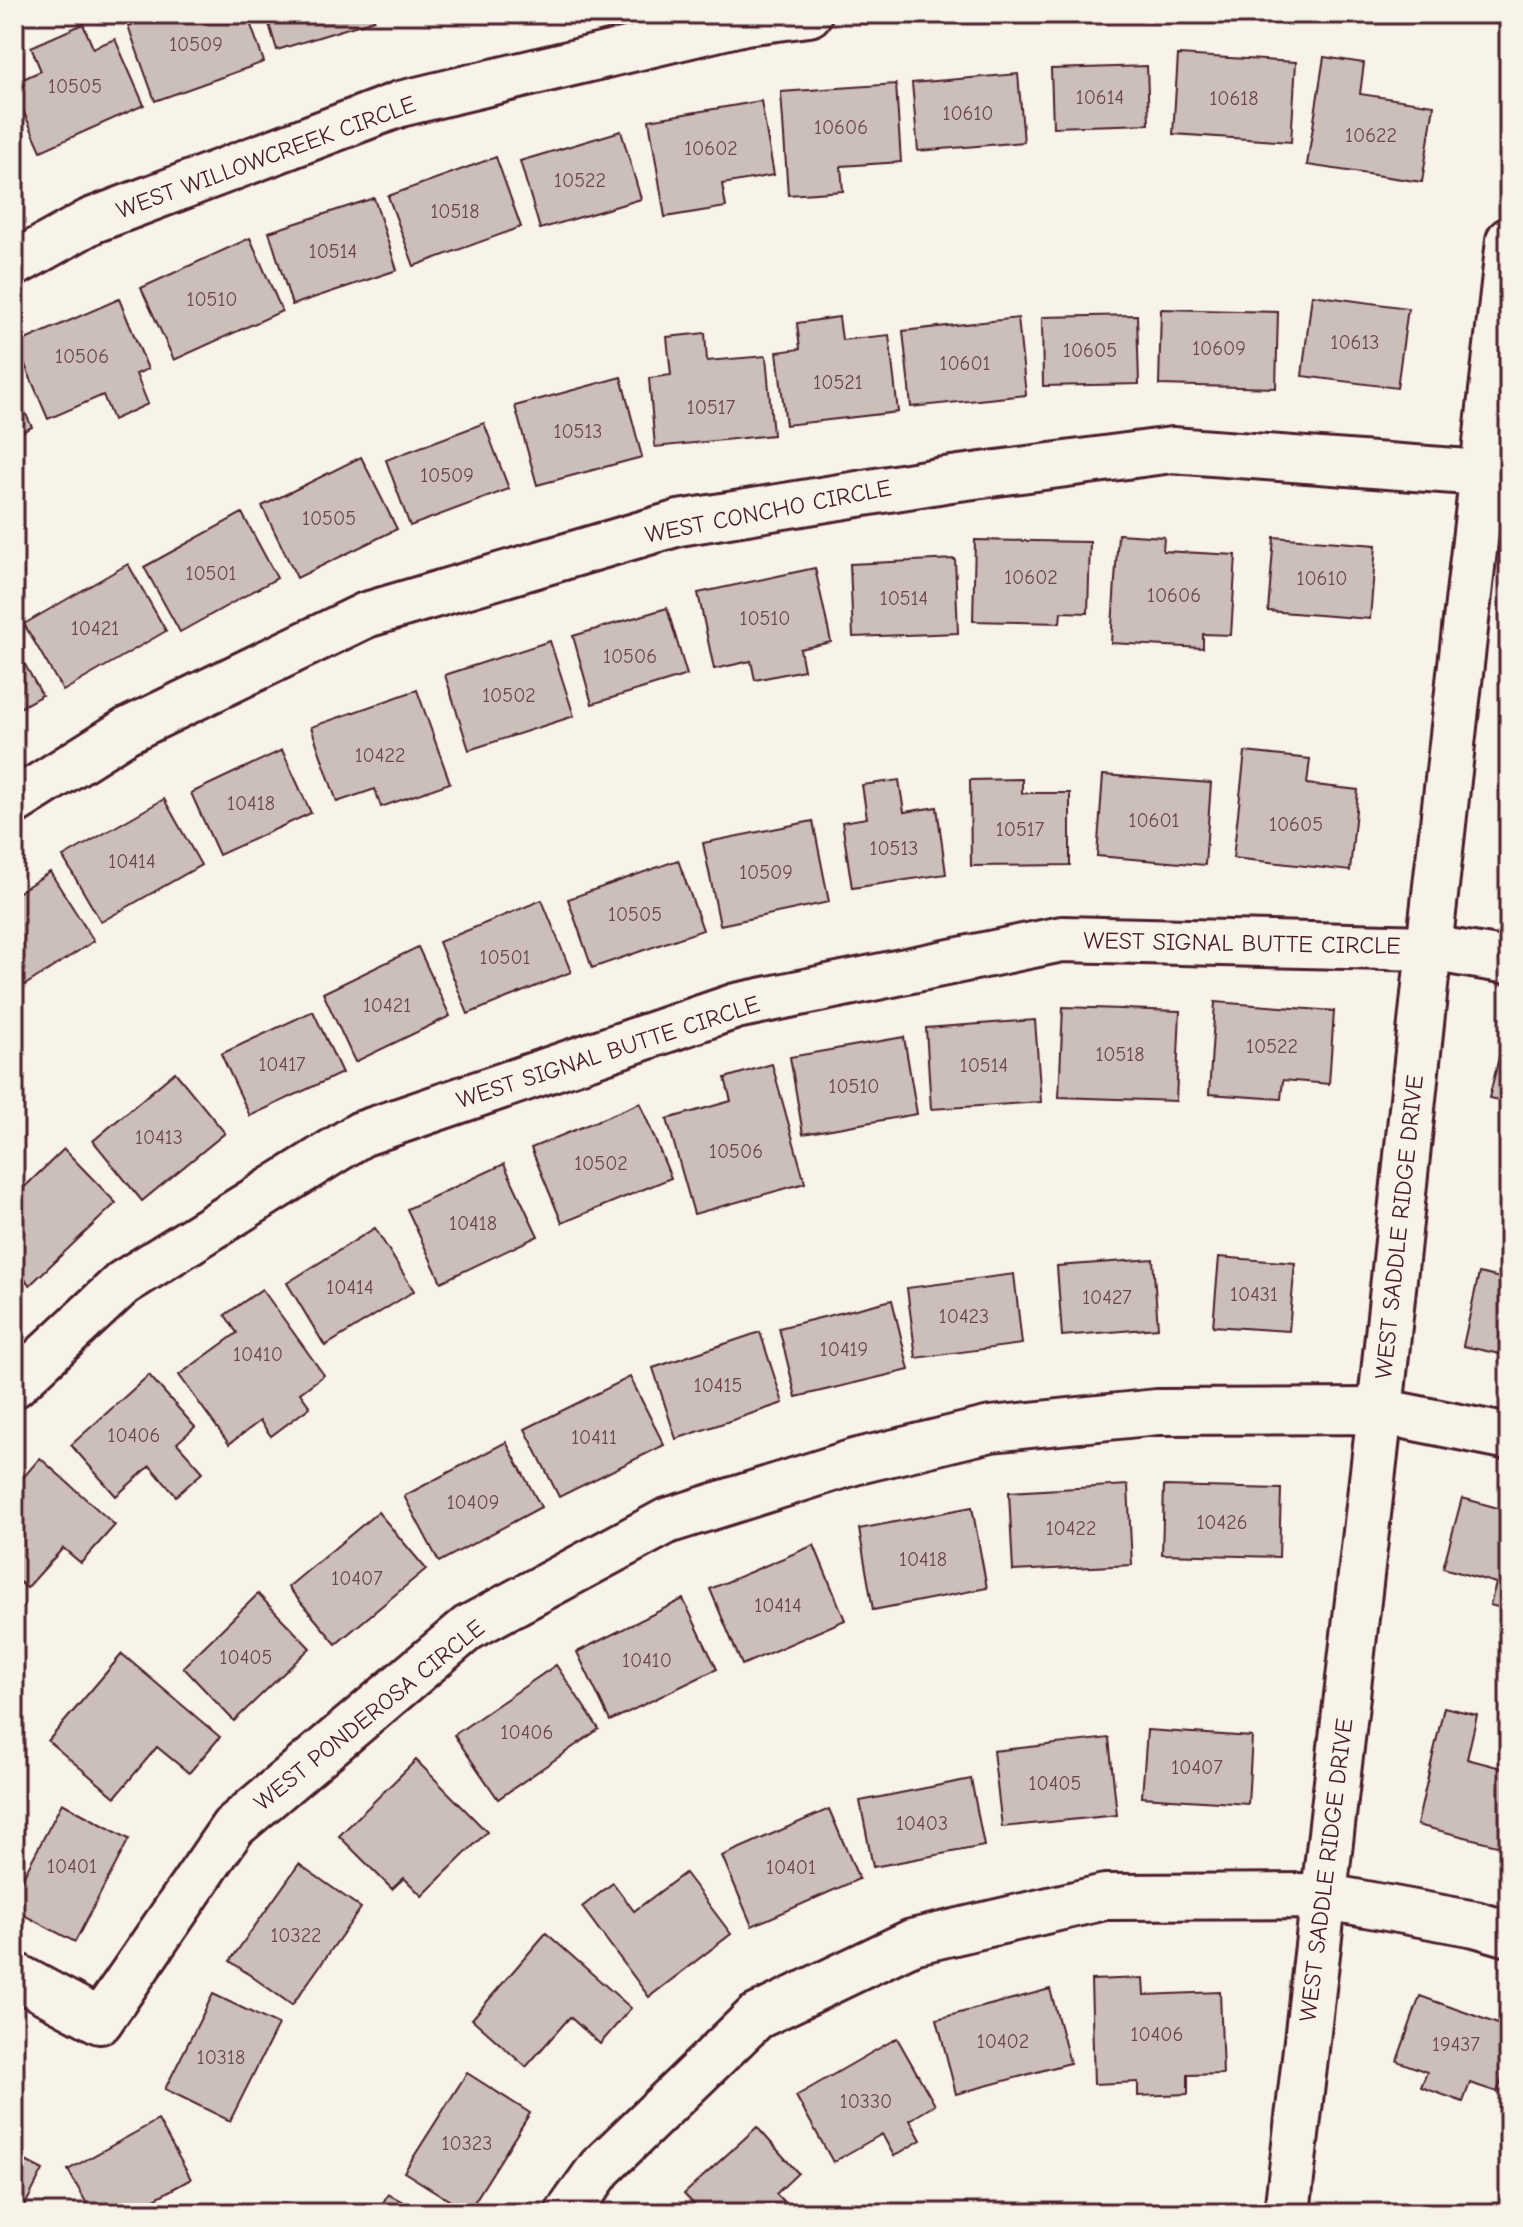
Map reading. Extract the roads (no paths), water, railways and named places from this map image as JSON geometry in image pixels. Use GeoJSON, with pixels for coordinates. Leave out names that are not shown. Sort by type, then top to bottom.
{"type":"FeatureCollection","features":[{"type":"Feature","properties":{"kind":"street","name":"WEST WILLOWCREEK CIRCLE"},"geometry":{"type":"LineString","coordinates":[[14,264],[91,221],[400,104],[745,22],[809,14]]}},
{"type":"Feature","properties":{"kind":"street","name":"WEST SADDLE RIDGE DRIVE"},"geometry":{"type":"LineString","coordinates":[[1287,2213],[1380,1411],[1429,948],[1495,475],[1509,240]]}},
{"type":"Feature","properties":{"kind":"street","name":"WEST CONCHO CIRCLE"},"geometry":{"type":"LineString","coordinates":[[14,802],[126,731],[366,615],[679,523],[944,480],[1172,450],[1495,475]]}},
{"type":"Feature","properties":{"kind":"street","name":"WEST SIGNAL BUTTE CIRCLE"},"geometry":{"type":"LineString","coordinates":[[14,1385],[123,1283],[361,1134],[736,1006],[1062,939],[1429,948],[1509,961]]}},
{"type":"Feature","properties":{"kind":"street"},"geometry":{"type":"LineString","coordinates":[[1380,1411],[1509,1437]]}},
{"type":"Feature","properties":{"kind":"street","name":"WEST PONDEROSA CIRCLE"},"geometry":{"type":"LineString","coordinates":[[14,1975],[100,2021],[233,1827],[468,1628],[667,1521],[854,1462],[991,1429],[1157,1412],[1380,1411]]}},
{"type":"Feature","properties":{"kind":"street"},"geometry":{"type":"LineString","coordinates":[[568,2213],[600,2168],[756,2017],[912,1942],[1105,1897],[1322,1896],[1475,1924],[1509,1934]]}}]}
